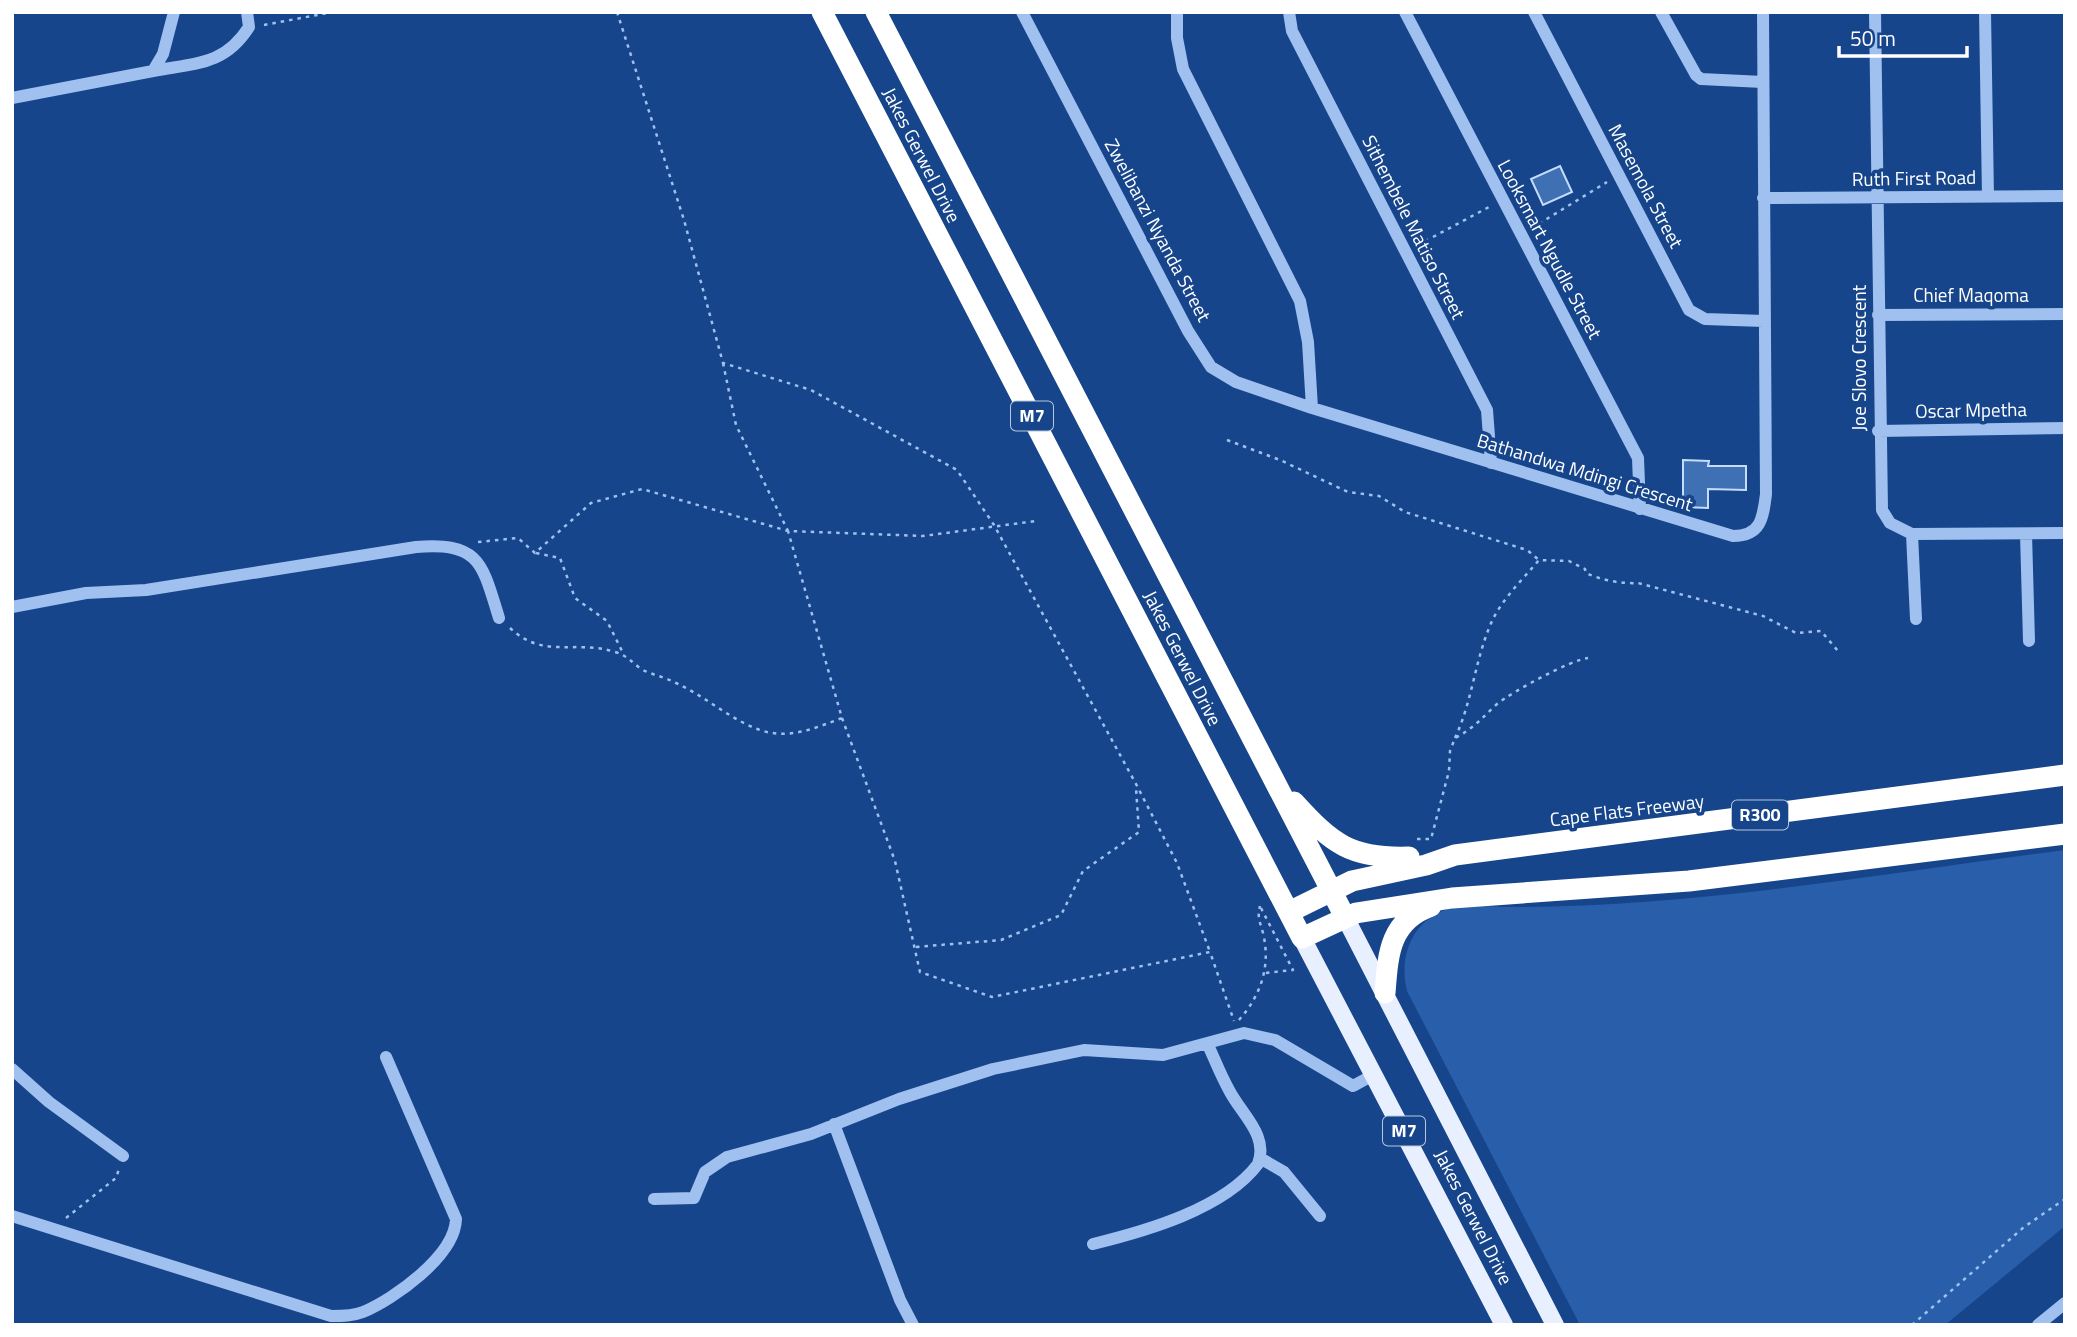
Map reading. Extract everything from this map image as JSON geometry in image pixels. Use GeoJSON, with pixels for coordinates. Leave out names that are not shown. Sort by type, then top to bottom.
{"type":"FeatureCollection","features":[{"type":"Feature","properties":{"kind":"highway","name":"Jakes Gerwel Drive"},"geometry":{"type":"LineString","coordinates":[[822,12],[1302,938]]}},
{"type":"Feature","properties":{"kind":"highway","name":"Jakes Gerwel Drive"},"geometry":{"type":"LineString","coordinates":[[876,12],[1345,917]]}},
{"type":"Feature","properties":{"kind":"highway","name":"Cape Flats Freeway"},"geometry":{"type":"LineString","coordinates":[[1289,912],[1369,876],[1426,865],[1455,855],[2065,775]]}},
{"type":"Feature","properties":{"kind":"highway"},"geometry":{"type":"LineString","coordinates":[[1279,789],[1324,834],[1350,851],[1387,858],[1455,855]]}},
{"type":"Feature","properties":{"kind":"highway"},"geometry":{"type":"LineString","coordinates":[[1302,938],[1345,917],[1452,898],[1649,886],[2065,834]]}},
{"type":"Feature","properties":{"kind":"highway"},"geometry":{"type":"LineString","coordinates":[[1385,993],[1388,951],[1394,934],[1413,915],[1452,898]]}},
{"type":"Feature","properties":{"kind":"main road","name":"Jakes Gerwel Drive"},"geometry":{"type":"LineString","coordinates":[[1345,917],[1555,1325]]}},
{"type":"Feature","properties":{"kind":"main road","name":"Jakes Gerwel Drive"},"geometry":{"type":"LineString","coordinates":[[1302,938],[1504,1325]]}},
{"type":"Feature","properties":{"kind":"street"},"geometry":{"type":"LineString","coordinates":[[153,71],[163,54],[174,12]]}},
{"type":"Feature","properties":{"kind":"street"},"geometry":{"type":"LineString","coordinates":[[12,98],[214,59],[237,46],[249,27],[247,12]]}},
{"type":"Feature","properties":{"kind":"street","name":"Zwelibanzi Nyanda Street"},"geometry":{"type":"LineString","coordinates":[[1022,12],[1204,359],[1218,373],[1237,382],[1312,408]]}},
{"type":"Feature","properties":{"kind":"street"},"geometry":{"type":"LineString","coordinates":[[1177,12],[1177,38],[1184,69],[1300,301],[1308,342],[1312,408]]}},
{"type":"Feature","properties":{"kind":"street","name":"Sithembele Matiso Street"},"geometry":{"type":"LineString","coordinates":[[1289,12],[1292,31],[1487,410],[1492,463]]}},
{"type":"Feature","properties":{"kind":"street","name":"Looksmart Ngudle Street"},"geometry":{"type":"LineString","coordinates":[[1405,12],[1638,458],[1640,509]]}},
{"type":"Feature","properties":{"kind":"street","name":"Masemola Street"},"geometry":{"type":"LineString","coordinates":[[1534,12],[1689,310],[1705,319],[1764,321]]}},
{"type":"Feature","properties":{"kind":"street"},"geometry":{"type":"LineString","coordinates":[[1661,12],[1692,71],[1701,79],[1763,82]]}},
{"type":"Feature","properties":{"kind":"street","name":"Bathandwa Mdingi Crescent"},"geometry":{"type":"LineString","coordinates":[[1312,408],[1733,536],[1754,532],[1761,524],[1766,494],[1763,12]]}},
{"type":"Feature","properties":{"kind":"street","name":"Joe Slovo Crescent"},"geometry":{"type":"LineString","coordinates":[[1875,12],[1878,431],[1882,510],[1890,523],[1912,534]]}},
{"type":"Feature","properties":{"kind":"street"},"geometry":{"type":"LineString","coordinates":[[1985,12],[1988,197]]}},
{"type":"Feature","properties":{"kind":"street","name":"Ruth First Road"},"geometry":{"type":"LineString","coordinates":[[1763,198],[2065,196]]}},
{"type":"Feature","properties":{"kind":"street","name":"Chief Maqoma"},"geometry":{"type":"LineString","coordinates":[[1878,315],[2065,314]]}},
{"type":"Feature","properties":{"kind":"street","name":"Oscar Mpetha"},"geometry":{"type":"LineString","coordinates":[[1878,431],[2065,428]]}},
{"type":"Feature","properties":{"kind":"street"},"geometry":{"type":"LineString","coordinates":[[1916,619],[1912,534],[2065,534]]}},
{"type":"Feature","properties":{"kind":"street"},"geometry":{"type":"LineString","coordinates":[[2026,534],[2029,641]]}},
{"type":"Feature","properties":{"kind":"street"},"geometry":{"type":"LineString","coordinates":[[12,607],[86,593],[146,590],[416,547],[450,545],[458,546],[482,569],[499,618]]}},
{"type":"Feature","properties":{"kind":"street"},"geometry":{"type":"LineString","coordinates":[[654,1199],[694,1198],[705,1172],[716,1162],[811,1135],[899,1099],[1014,1064],[1084,1050],[1163,1055],[1208,1045],[1232,1035],[1255,1035],[1275,1040],[1353,1086],[1375,1074]]}},
{"type":"Feature","properties":{"kind":"street"},"geometry":{"type":"LineString","coordinates":[[1093,1244],[1150,1229],[1206,1205],[1253,1171],[1260,1158],[1257,1132],[1232,1097],[1208,1045]]}},
{"type":"Feature","properties":{"kind":"street"},"geometry":{"type":"LineString","coordinates":[[12,1216],[331,1316],[363,1312],[397,1294],[421,1274],[436,1259],[456,1226],[456,1219],[386,1057]]}},
{"type":"Feature","properties":{"kind":"street"},"geometry":{"type":"LineString","coordinates":[[12,1069],[57,1108],[123,1156]]}},
{"type":"Feature","properties":{"kind":"street"},"geometry":{"type":"LineString","coordinates":[[834,1124],[900,1300],[913,1325]]}},
{"type":"Feature","properties":{"kind":"street"},"geometry":{"type":"LineString","coordinates":[[1260,1158],[1284,1172],[1320,1216]]}},
{"type":"Feature","properties":{"kind":"street"},"geometry":{"type":"LineString","coordinates":[[2038,1325],[2065,1303]]}},
{"type":"Feature","properties":{"kind":"path"},"geometry":{"type":"LineString","coordinates":[[249,27],[333,12]]}},
{"type":"Feature","properties":{"kind":"path"},"geometry":{"type":"LineString","coordinates":[[617,12],[684,220],[723,363],[736,425],[788,531],[842,718],[895,861],[920,972],[992,997],[1210,953]]}},
{"type":"Feature","properties":{"kind":"path"},"geometry":{"type":"LineString","coordinates":[[1521,234],[1619,175]]}},
{"type":"Feature","properties":{"kind":"path"},"geometry":{"type":"LineString","coordinates":[[1406,252],[1503,200]]}},
{"type":"Feature","properties":{"kind":"path"},"geometry":{"type":"LineString","coordinates":[[723,363],[811,390],[957,470],[994,525],[1177,863],[1235,1024],[1249,1008],[1265,974],[1266,955],[1258,916],[1260,906],[1293,970],[1265,974]]}},
{"type":"Feature","properties":{"kind":"path"},"geometry":{"type":"LineString","coordinates":[[1227,440],[1280,460],[1348,492],[1378,496],[1405,512],[1527,550],[1539,560],[1569,561],[1585,569],[1586,573],[1601,576],[1619,585],[1638,583],[1763,616],[1796,633],[1821,631],[1839,651]]}},
{"type":"Feature","properties":{"kind":"path"},"geometry":{"type":"LineString","coordinates":[[535,553],[592,503],[642,489],[788,531],[923,536],[1036,521]]}},
{"type":"Feature","properties":{"kind":"path"},"geometry":{"type":"LineString","coordinates":[[450,545],[518,538],[535,553],[560,558],[575,598],[607,621],[624,655]]}},
{"type":"Feature","properties":{"kind":"path"},"geometry":{"type":"LineString","coordinates":[[1406,839],[1431,839],[1449,771],[1450,751],[1464,720],[1494,618],[1539,560]]}},
{"type":"Feature","properties":{"kind":"path"},"geometry":{"type":"LineString","coordinates":[[499,618],[524,641],[551,649],[596,646],[624,655],[643,670],[677,683],[717,708],[761,730],[796,734],[842,718]]}},
{"type":"Feature","properties":{"kind":"path"},"geometry":{"type":"LineString","coordinates":[[1455,738],[1470,731],[1517,689],[1537,682],[1568,662],[1588,658]]}},
{"type":"Feature","properties":{"kind":"path"},"geometry":{"type":"LineString","coordinates":[[915,947],[1001,940],[1061,915],[1083,871],[1139,832],[1136,784]]}},
{"type":"Feature","properties":{"kind":"path"},"geometry":{"type":"LineString","coordinates":[[64,1220],[116,1178],[123,1156]]}},
{"type":"Feature","properties":{"kind":"path"},"geometry":{"type":"LineString","coordinates":[[1912,1325],[2024,1227],[2065,1199]]}},
{"type":"Feature","properties":{"kind":"shaded area"},"geometry":{"type":"Polygon","coordinates":[[[2065,850],[2065,1226],[1945,1325],[1580,1325],[1407,991],[1406,955],[1409,944],[1422,925],[1431,917],[1451,908],[1582,906],[1696,898],[2065,850]]]}},
{"type":"Feature","properties":{"kind":"building"},"geometry":{"type":"Polygon","coordinates":[[[1560,166],[1572,192],[1543,205],[1531,179],[1560,166]]]}},
{"type":"Feature","properties":{"kind":"building"},"geometry":{"type":"Polygon","coordinates":[[[1683,460],[1709,461],[1708,466],[1746,466],[1746,490],[1708,489],[1708,508],[1683,507],[1683,460]]]}}]}
